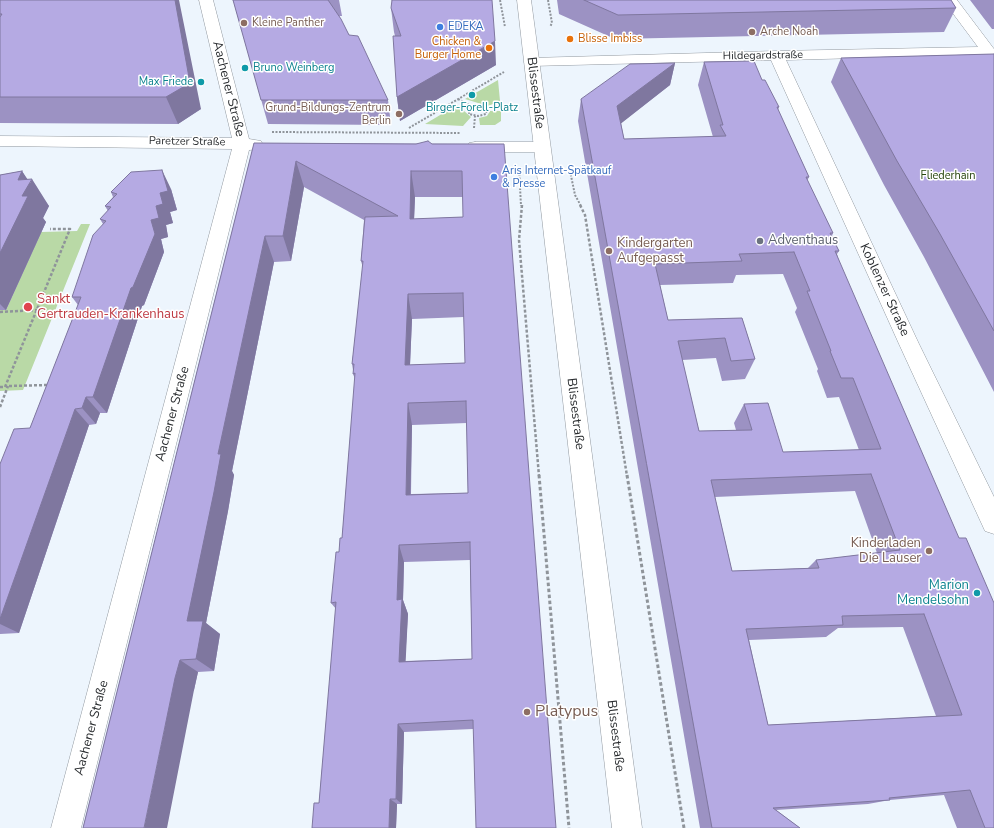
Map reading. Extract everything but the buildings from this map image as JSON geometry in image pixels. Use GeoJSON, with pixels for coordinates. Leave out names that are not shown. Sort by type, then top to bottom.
{"type":"FeatureCollection","features":[{"type":"Feature","properties":{"kind":"street","name":"Aachener Straße"},"geometry":{"type":"LineString","coordinates":[[66,828],[242,144],[206,0]]}},
{"type":"Feature","properties":{"kind":"street","name":"Blissestraße"},"geometry":{"type":"LineString","coordinates":[[524,0],[627,828]]}},
{"type":"Feature","properties":{"kind":"street"},"geometry":{"type":"LineString","coordinates":[[950,0],[991,52]]}},
{"type":"Feature","properties":{"kind":"street","name":"Hildegardstraße"},"geometry":{"type":"LineString","coordinates":[[531,62],[776,55],[991,52]]}},
{"type":"Feature","properties":{"kind":"street","name":"Koblenzer Straße"},"geometry":{"type":"LineString","coordinates":[[776,55],[909,344],[994,523]]}},
{"type":"Feature","properties":{"kind":"street","name":"Paretzer Straße"},"geometry":{"type":"LineString","coordinates":[[0,141],[209,142],[242,144],[273,139]]}},
{"type":"Feature","properties":{"kind":"street"},"geometry":{"type":"LineString","coordinates":[[463,140],[542,147]]}},
{"type":"Feature","properties":{"kind":"path"},"geometry":{"type":"LineString","coordinates":[[408,128],[504,72]]}},
{"type":"Feature","properties":{"kind":"path"},"geometry":{"type":"LineString","coordinates":[[458,99],[471,106],[480,105],[487,108],[506,107]]}},
{"type":"Feature","properties":{"kind":"path"},"geometry":{"type":"LineString","coordinates":[[471,106],[468,112],[475,116],[484,115],[488,112],[487,108]]}},
{"type":"Feature","properties":{"kind":"path"},"geometry":{"type":"LineString","coordinates":[[473,129],[475,116]]}},
{"type":"Feature","properties":{"kind":"path"},"geometry":{"type":"LineString","coordinates":[[273,139],[463,140]]}},
{"type":"Feature","properties":{"kind":"path"},"geometry":{"type":"LineString","coordinates":[[569,164],[575,196],[585,215],[684,828]]}},
{"type":"Feature","properties":{"kind":"path"},"geometry":{"type":"LineString","coordinates":[[520,175],[522,199],[519,240],[569,828]]}},
{"type":"Feature","properties":{"kind":"path"},"geometry":{"type":"LineString","coordinates":[[5,386],[70,229],[50,229]]}},
{"type":"Feature","properties":{"kind":"path"},"geometry":{"type":"LineString","coordinates":[[0,312],[37,310]]}},
{"type":"Feature","properties":{"kind":"path"},"geometry":{"type":"LineString","coordinates":[[0,387],[55,385]]}},
{"type":"Feature","properties":{"kind":"path"},"geometry":{"type":"LineString","coordinates":[[0,407],[9,386]]}},
{"type":"Feature","properties":{"kind":"green space"},"geometry":{"type":"Polygon","coordinates":[[[498,80],[500,101],[488,106],[465,99],[498,80]]]}},
{"type":"Feature","properties":{"kind":"green space"},"geometry":{"type":"Polygon","coordinates":[[[457,105],[471,117],[463,126],[425,124],[457,105]]]}},
{"type":"Feature","properties":{"kind":"green space"},"geometry":{"type":"Polygon","coordinates":[[[490,111],[501,111],[501,121],[495,125],[480,125],[479,118],[487,116],[490,111]]]}},
{"type":"Feature","properties":{"kind":"green space","name":"Sankt Gertrauden-Krankenhaus"},"geometry":{"type":"Polygon","coordinates":[[[81,224],[90,224],[23,390],[0,391],[0,310],[6,310],[41,232],[77,231],[81,224]]]}},
{"type":"Feature","properties":{"kind":"place","name":"Kleine Panther"},"geometry":{"type":"Point","coordinates":[244,23]}},
{"type":"Feature","properties":{"kind":"place","name":"EDEKA"},"geometry":{"type":"Point","coordinates":[440,27]}},
{"type":"Feature","properties":{"kind":"place","name":"Arche Noah"},"geometry":{"type":"Point","coordinates":[752,32]}},
{"type":"Feature","properties":{"kind":"place","name":"Blisse Imbiss"},"geometry":{"type":"Point","coordinates":[570,39]}},
{"type":"Feature","properties":{"kind":"place","name":"Chicken & Burger Home"},"geometry":{"type":"Point","coordinates":[489,48]}},
{"type":"Feature","properties":{"kind":"place","name":"Bruno Weinberg"},"geometry":{"type":"Point","coordinates":[245,68]}},
{"type":"Feature","properties":{"kind":"place","name":"Max Friede"},"geometry":{"type":"Point","coordinates":[201,82]}},
{"type":"Feature","properties":{"kind":"place","name":"Birger-Forell-Platz"},"geometry":{"type":"Point","coordinates":[472,95]}},
{"type":"Feature","properties":{"kind":"place","name":"Grund-Bildungs-Zentrum Berlin"},"geometry":{"type":"Point","coordinates":[399,114]}},
{"type":"Feature","properties":{"kind":"place","name":"Aris Internet-Spätkauf & Presse"},"geometry":{"type":"Point","coordinates":[494,177]}},
{"type":"Feature","properties":{"kind":"place","name":"Adventhaus"},"geometry":{"type":"Point","coordinates":[760,241]}},
{"type":"Feature","properties":{"kind":"place","name":"Kindergarten Aufgepasst"},"geometry":{"type":"Point","coordinates":[609,251]}},
{"type":"Feature","properties":{"kind":"place","name":"Sankt Gertrauden-Krankenhaus"},"geometry":{"type":"Point","coordinates":[28,307]}},
{"type":"Feature","properties":{"kind":"place","name":"Kinderladen Die Lauser"},"geometry":{"type":"Point","coordinates":[929,551]}},
{"type":"Feature","properties":{"kind":"place","name":"Marion Mendelsohn"},"geometry":{"type":"Point","coordinates":[977,593]}},
{"type":"Feature","properties":{"kind":"place","name":"Platypus"},"geometry":{"type":"Point","coordinates":[527,712]}},
{"type":"Feature","properties":{"kind":"park label","name":"Fliederhain"},"geometry":{"type":"Point","coordinates":[948,176]}}]}
